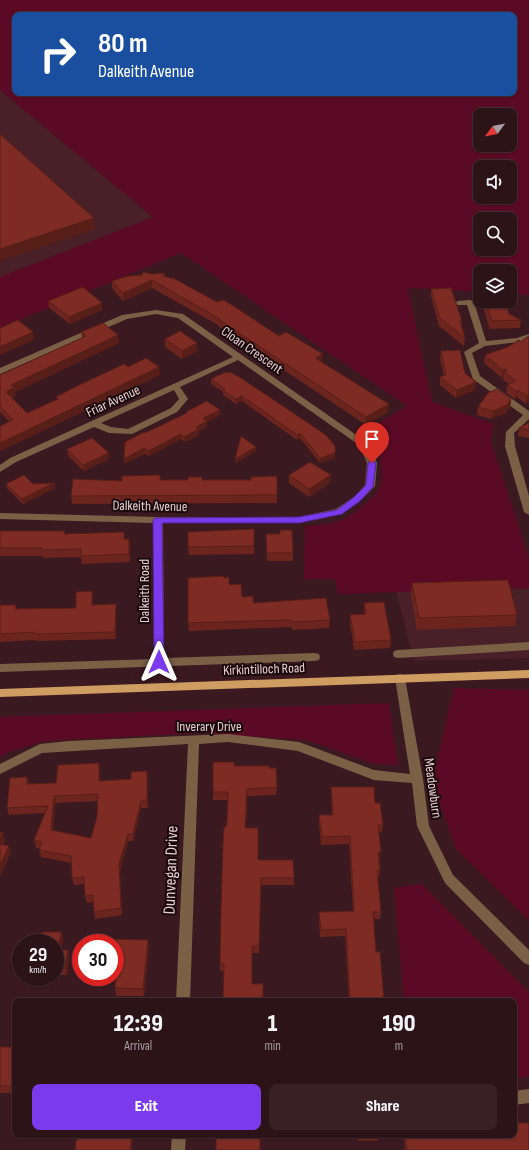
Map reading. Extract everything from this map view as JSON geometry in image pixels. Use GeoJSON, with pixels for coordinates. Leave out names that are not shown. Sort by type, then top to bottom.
{"type":"FeatureCollection","features":[{"type":"Feature","properties":{"kind":"main road","name":"Kirkintilloch Road"},"geometry":{"type":"LineString","coordinates":[[0,693],[529,674]]}},
{"type":"Feature","properties":{"kind":"street"},"geometry":{"type":"LineString","coordinates":[[458,303],[470,302],[483,344]]}},
{"type":"Feature","properties":{"kind":"street","name":"Cloan Crescent"},"geometry":{"type":"LineString","coordinates":[[0,371],[125,316],[156,312],[180,316],[362,443],[368,452],[372,463],[370,486],[357,499],[339,512],[299,520]]}},
{"type":"Feature","properties":{"kind":"street"},"geometry":{"type":"LineString","coordinates":[[529,336],[519,340],[483,344],[468,352],[476,376],[528,414],[510,432],[510,446],[529,512]]}},
{"type":"Feature","properties":{"kind":"street","name":"Friar Avenue"},"geometry":{"type":"LineString","coordinates":[[0,469],[12,460],[96,424],[239,357]]}},
{"type":"Feature","properties":{"kind":"street"},"geometry":{"type":"LineString","coordinates":[[96,424],[110,430],[130,432],[174,410],[184,399],[175,386]]}},
{"type":"Feature","properties":{"kind":"street","name":"Dalkeith Avenue"},"geometry":{"type":"LineString","coordinates":[[0,516],[158,520],[299,520]]}},
{"type":"Feature","properties":{"kind":"street","name":"Dalkeith Road"},"geometry":{"type":"LineString","coordinates":[[158,520],[159,662]]}},
{"type":"Feature","properties":{"kind":"street"},"geometry":{"type":"LineString","coordinates":[[398,654],[529,646]]}},
{"type":"Feature","properties":{"kind":"street"},"geometry":{"type":"LineString","coordinates":[[0,668],[315,657]]}},
{"type":"Feature","properties":{"kind":"street","name":"Meadowburn"},"geometry":{"type":"LineString","coordinates":[[400,678],[417,779],[423,826],[449,879],[529,959]]}},
{"type":"Feature","properties":{"kind":"street","name":"Inverary Drive"},"geometry":{"type":"LineString","coordinates":[[0,769],[40,749],[69,746],[228,738],[299,747],[374,775],[417,779]]}},
{"type":"Feature","properties":{"kind":"street","name":"Dunvegan Drive"},"geometry":{"type":"LineString","coordinates":[[183,998],[194,740]]}},
{"type":"Feature","properties":{"kind":"street"},"geometry":{"type":"LineString","coordinates":[[517,1098],[529,1096]]}},
{"type":"Feature","properties":{"kind":"street"},"geometry":{"type":"LineString","coordinates":[[178,1150],[179,1138]]}},
{"type":"Feature","properties":{"kind":"shaded area"},"geometry":{"type":"Polygon","coordinates":[[[0,0],[529,0],[529,295],[517,294],[517,264],[473,264],[473,292],[408,288],[432,402],[494,424],[491,441],[529,558],[529,588],[338,594],[335,579],[304,579],[305,526],[329,524],[344,519],[375,495],[382,481],[380,453],[363,432],[407,406],[181,253],[0,328],[0,277],[153,217],[0,90],[0,0]]]}},
{"type":"Feature","properties":{"kind":"shaded area"},"geometry":{"type":"Polygon","coordinates":[[[0,90],[153,217],[0,283],[0,90]]]}},
{"type":"Feature","properties":{"kind":"shaded area"},"geometry":{"type":"Polygon","coordinates":[[[529,588],[529,658],[414,661],[396,592],[529,588]]]}},
{"type":"Feature","properties":{"kind":"shaded area"},"geometry":{"type":"Polygon","coordinates":[[[454,688],[529,690],[529,921],[456,849],[432,782],[454,688]]]}},
{"type":"Feature","properties":{"kind":"shaded area"},"geometry":{"type":"Polygon","coordinates":[[[389,703],[398,765],[374,764],[307,740],[197,733],[46,741],[9,752],[0,757],[0,717],[389,703]]]}},
{"type":"Feature","properties":{"kind":"shaded area"},"geometry":{"type":"Polygon","coordinates":[[[422,884],[529,992],[529,1076],[517,1078],[517,998],[404,998],[394,888],[422,884]]]}},
{"type":"Feature","properties":{"kind":"building"},"geometry":{"type":"Polygon","coordinates":[[[0,134],[94,218],[0,249],[0,134]]]}},
{"type":"Feature","properties":{"kind":"building"},"geometry":{"type":"Polygon","coordinates":[[[143,272],[152,274],[164,273],[165,275],[162,276],[175,279],[217,302],[223,300],[279,336],[286,332],[323,354],[315,358],[389,404],[366,417],[218,319],[220,319],[152,280],[123,293],[112,281],[128,276],[142,275],[143,272]]]}},
{"type":"Feature","properties":{"kind":"building"},"geometry":{"type":"Polygon","coordinates":[[[83,287],[102,303],[69,317],[48,301],[83,287]]]}},
{"type":"Feature","properties":{"kind":"building"},"geometry":{"type":"Polygon","coordinates":[[[451,288],[462,321],[460,321],[465,338],[440,318],[431,289],[451,288]]]}},
{"type":"Feature","properties":{"kind":"building"},"geometry":{"type":"Polygon","coordinates":[[[487,308],[507,308],[509,314],[521,320],[492,321],[487,308]]]}},
{"type":"Feature","properties":{"kind":"building"},"geometry":{"type":"Polygon","coordinates":[[[18,320],[33,332],[0,347],[0,328],[18,320]]]}},
{"type":"Feature","properties":{"kind":"building"},"geometry":{"type":"Polygon","coordinates":[[[103,323],[118,335],[11,385],[14,388],[6,392],[27,413],[58,399],[56,397],[77,386],[124,364],[128,367],[146,358],[159,367],[0,443],[0,426],[13,420],[0,406],[0,375],[86,336],[81,332],[103,323]]]}},
{"type":"Feature","properties":{"kind":"building"},"geometry":{"type":"Polygon","coordinates":[[[180,331],[197,343],[182,351],[165,339],[180,331]]]}},
{"type":"Feature","properties":{"kind":"building"},"geometry":{"type":"Polygon","coordinates":[[[529,336],[529,395],[527,396],[518,390],[517,392],[507,385],[516,381],[505,372],[507,369],[503,370],[485,355],[508,347],[519,340],[520,342],[529,336]]]}},
{"type":"Feature","properties":{"kind":"building"},"geometry":{"type":"Polygon","coordinates":[[[460,350],[465,373],[476,382],[457,390],[440,377],[446,375],[441,351],[460,350]]]}},
{"type":"Feature","properties":{"kind":"building"},"geometry":{"type":"Polygon","coordinates":[[[226,372],[230,372],[238,376],[326,435],[335,446],[335,453],[320,458],[300,433],[297,435],[242,396],[236,399],[211,379],[226,372]]]}},
{"type":"Feature","properties":{"kind":"building"},"geometry":{"type":"Polygon","coordinates":[[[497,389],[511,399],[507,405],[493,411],[478,407],[488,393],[497,389]]]}},
{"type":"Feature","properties":{"kind":"building"},"geometry":{"type":"Polygon","coordinates":[[[207,401],[220,410],[203,418],[207,421],[196,427],[199,429],[184,437],[181,434],[148,451],[144,448],[124,459],[125,442],[187,413],[186,412],[207,401]]]}},
{"type":"Feature","properties":{"kind":"building"},"geometry":{"type":"Polygon","coordinates":[[[529,423],[529,430],[519,428],[529,423]]]}},
{"type":"Feature","properties":{"kind":"building"},"geometry":{"type":"Polygon","coordinates":[[[241,436],[256,447],[235,459],[241,436]]]}},
{"type":"Feature","properties":{"kind":"building"},"geometry":{"type":"Polygon","coordinates":[[[92,438],[109,453],[83,465],[67,449],[92,438]]]}},
{"type":"Feature","properties":{"kind":"building"},"geometry":{"type":"Polygon","coordinates":[[[310,462],[331,475],[309,489],[289,475],[310,462]]]}},
{"type":"Feature","properties":{"kind":"building"},"geometry":{"type":"Polygon","coordinates":[[[24,475],[33,484],[54,483],[22,499],[6,484],[24,475]]]}},
{"type":"Feature","properties":{"kind":"building"},"geometry":{"type":"Polygon","coordinates":[[[160,475],[160,480],[188,480],[188,477],[202,477],[202,480],[251,480],[251,477],[277,476],[277,495],[71,496],[73,479],[122,481],[122,476],[160,475]]]}},
{"type":"Feature","properties":{"kind":"building"},"geometry":{"type":"Polygon","coordinates":[[[254,529],[254,546],[188,547],[188,532],[254,529]]]}},
{"type":"Feature","properties":{"kind":"building"},"geometry":{"type":"Polygon","coordinates":[[[280,530],[292,530],[293,553],[267,553],[266,534],[280,534],[280,530]]]}},
{"type":"Feature","properties":{"kind":"building"},"geometry":{"type":"Polygon","coordinates":[[[0,531],[64,531],[64,534],[124,532],[124,539],[129,539],[129,554],[81,556],[81,549],[42,550],[42,548],[0,548],[0,531]]]}},
{"type":"Feature","properties":{"kind":"building"},"geometry":{"type":"Polygon","coordinates":[[[224,576],[224,578],[229,577],[229,585],[241,584],[242,597],[253,596],[253,603],[326,598],[330,620],[188,623],[188,578],[224,576]]]}},
{"type":"Feature","properties":{"kind":"building"},"geometry":{"type":"Polygon","coordinates":[[[508,580],[517,615],[419,618],[412,583],[508,580]]]}},
{"type":"Feature","properties":{"kind":"building"},"geometry":{"type":"Polygon","coordinates":[[[92,591],[92,605],[116,604],[115,632],[34,634],[34,632],[0,634],[0,605],[16,605],[15,609],[76,608],[76,592],[92,591]]]}},
{"type":"Feature","properties":{"kind":"building"},"geometry":{"type":"Polygon","coordinates":[[[384,602],[391,640],[355,642],[350,615],[366,614],[364,603],[384,602]]]}},
{"type":"Feature","properties":{"kind":"building"},"geometry":{"type":"Polygon","coordinates":[[[213,762],[234,762],[234,766],[269,766],[269,768],[276,768],[277,787],[247,789],[245,828],[258,828],[258,860],[293,860],[294,878],[261,878],[259,946],[252,946],[252,984],[263,984],[263,998],[223,998],[224,964],[220,964],[221,910],[224,827],[226,827],[227,822],[228,792],[213,792],[213,762]]]}},
{"type":"Feature","properties":{"kind":"building"},"geometry":{"type":"Polygon","coordinates":[[[99,763],[99,781],[131,779],[131,772],[147,771],[147,800],[141,801],[133,834],[128,834],[119,864],[121,908],[94,912],[93,895],[85,896],[84,877],[72,878],[71,856],[39,850],[42,842],[34,840],[48,806],[7,808],[10,778],[27,777],[27,784],[56,783],[58,765],[99,763]],[[98,794],[54,796],[51,830],[91,838],[97,817],[98,794]]]}},
{"type":"Feature","properties":{"kind":"building"},"geometry":{"type":"Polygon","coordinates":[[[331,787],[374,787],[375,803],[380,803],[383,825],[378,825],[381,852],[378,852],[380,869],[377,870],[381,912],[373,912],[376,952],[380,952],[384,998],[350,998],[346,929],[321,930],[319,912],[354,911],[350,836],[322,837],[319,815],[333,815],[331,787]]]}},
{"type":"Feature","properties":{"kind":"building"},"geometry":{"type":"Polygon","coordinates":[[[0,832],[3,833],[0,839],[0,832]]]}},
{"type":"Feature","properties":{"kind":"building"},"geometry":{"type":"Polygon","coordinates":[[[0,844],[9,846],[0,865],[0,844]]]}},
{"type":"Feature","properties":{"kind":"building"},"geometry":{"type":"Polygon","coordinates":[[[42,932],[61,932],[61,934],[42,934],[42,932]]]}},
{"type":"Feature","properties":{"kind":"building"},"geometry":{"type":"Polygon","coordinates":[[[124,939],[148,940],[143,989],[115,988],[115,986],[124,986],[124,939]]]}},
{"type":"Feature","properties":{"kind":"building"},"geometry":{"type":"Polygon","coordinates":[[[64,950],[68,950],[65,968],[64,950]]]}},
{"type":"Feature","properties":{"kind":"building"},"geometry":{"type":"Polygon","coordinates":[[[0,1047],[12,1047],[12,1086],[0,1086],[0,1047]]]}},
{"type":"Feature","properties":{"kind":"building"},"geometry":{"type":"Polygon","coordinates":[[[517,1123],[529,1123],[529,1150],[407,1150],[405,1138],[517,1138],[517,1123]]]}},
{"type":"Feature","properties":{"kind":"building"},"geometry":{"type":"Polygon","coordinates":[[[78,1138],[132,1138],[130,1150],[75,1150],[76,1141],[78,1138]]]}},
{"type":"Feature","properties":{"kind":"building"},"geometry":{"type":"Polygon","coordinates":[[[216,1138],[260,1138],[260,1150],[216,1150],[216,1138]]]}},
{"type":"Feature","properties":{"kind":"route"},"geometry":{"type":"LineString","coordinates":[[159,662],[158,520],[299,520],[339,512],[357,499],[370,486],[372,463]]}}]}
